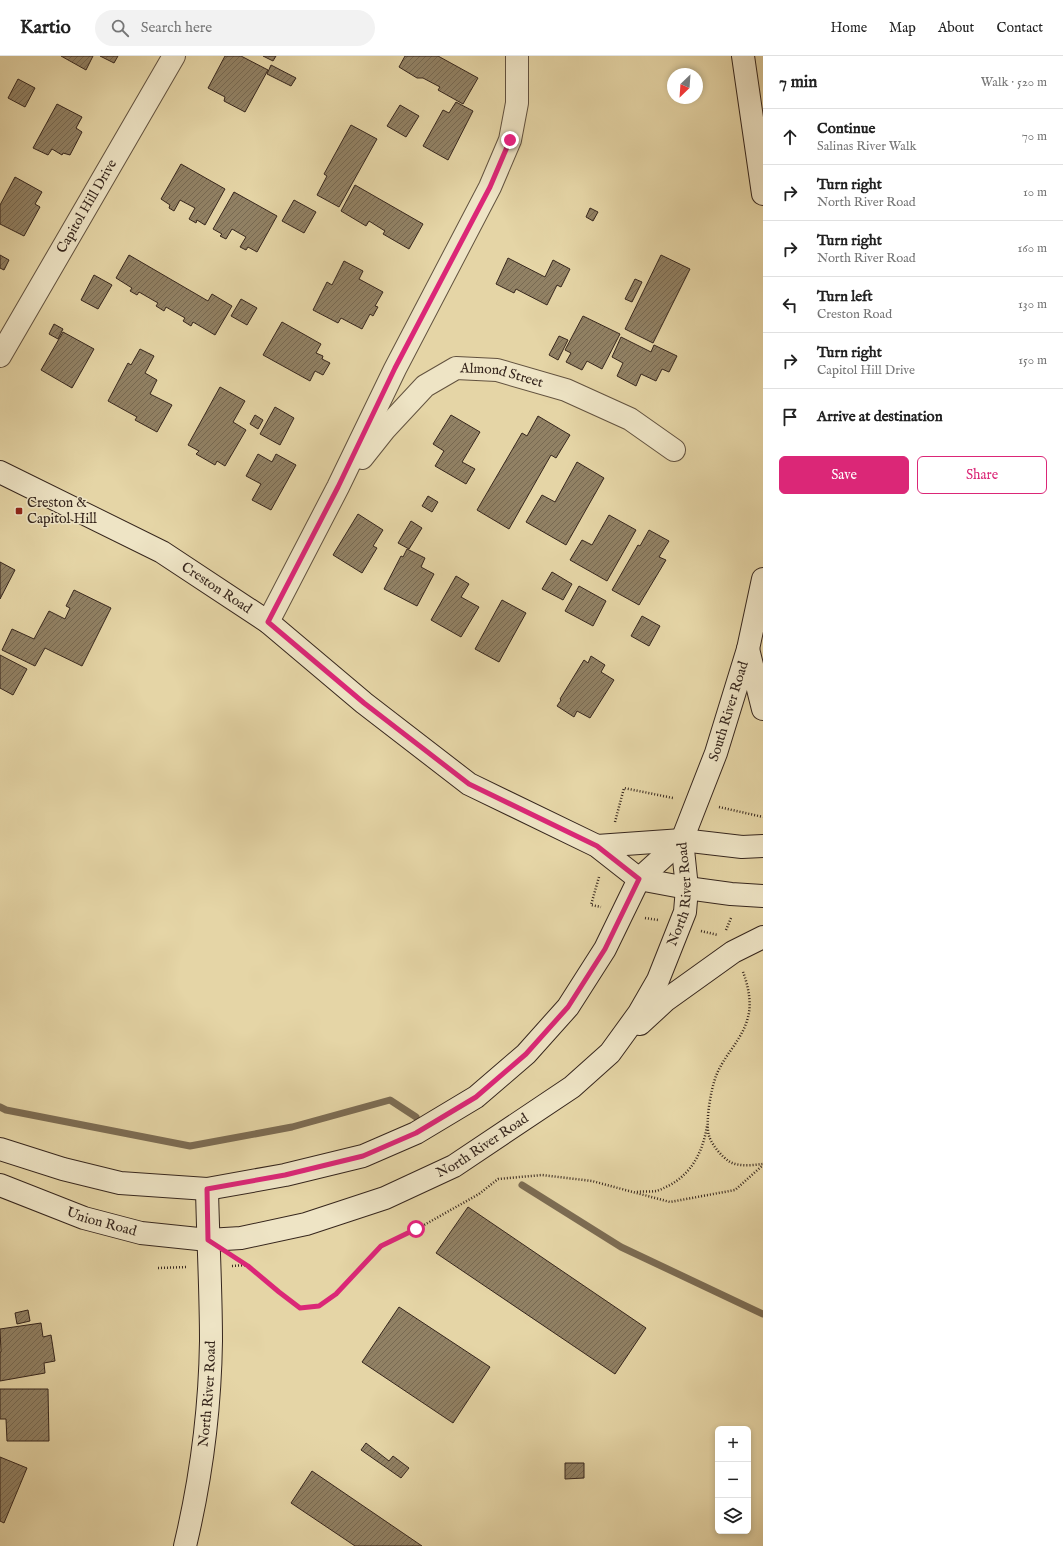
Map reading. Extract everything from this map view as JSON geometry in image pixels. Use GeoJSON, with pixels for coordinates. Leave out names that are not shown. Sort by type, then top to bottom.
{"type":"FeatureCollection","features":[{"type":"Feature","properties":{"kind":"main road","name":"Capitol Hill Drive"},"geometry":{"type":"LineString","coordinates":[[0,356],[174,56]]}},
{"type":"Feature","properties":{"kind":"main road"},"geometry":{"type":"LineString","coordinates":[[268,622],[338,487],[395,368],[490,187],[510,140],[517,103],[517,56]]}},
{"type":"Feature","properties":{"kind":"main road"},"geometry":{"type":"LineString","coordinates":[[743,56],[763,194]]}},
{"type":"Feature","properties":{"kind":"main road","name":"Almond Street"},"geometry":{"type":"LineString","coordinates":[[338,487],[385,430],[425,386],[456,368],[497,370],[566,390],[630,419],[674,450]]}},
{"type":"Feature","properties":{"kind":"main road","name":"Creston Road"},"geometry":{"type":"LineString","coordinates":[[0,472],[162,552],[268,622],[364,703],[469,784],[597,846],[639,879],[687,888],[731,894],[763,896]]}},
{"type":"Feature","properties":{"kind":"main road","name":"South River Road"},"geometry":{"type":"LineString","coordinates":[[682,840],[716,753],[748,649],[763,579]]}},
{"type":"Feature","properties":{"kind":"main road"},"geometry":{"type":"LineString","coordinates":[[748,649],[763,709]]}},
{"type":"Feature","properties":{"kind":"main road","name":"Creston Road"},"geometry":{"type":"LineString","coordinates":[[597,846],[682,840],[742,847],[763,846]]}},
{"type":"Feature","properties":{"kind":"main road","name":"North River Road"},"geometry":{"type":"LineString","coordinates":[[185,1546],[195,1506],[207,1422],[211,1341],[207,1189],[285,1175],[363,1156],[416,1133],[476,1097],[526,1054],[568,1007],[605,949],[639,879],[682,840]]}},
{"type":"Feature","properties":{"kind":"main road","name":"North River Road"},"geometry":{"type":"LineString","coordinates":[[208,1240],[241,1238],[306,1224],[385,1198],[447,1169],[572,1087],[610,1053],[639,1013],[658,980],[685,912],[687,888],[682,840]]}},
{"type":"Feature","properties":{"kind":"main road"},"geometry":{"type":"LineString","coordinates":[[610,1053],[666,1000],[733,952],[763,937]]}},
{"type":"Feature","properties":{"kind":"main road"},"geometry":{"type":"LineString","coordinates":[[0,1148],[63,1169],[120,1183],[207,1189]]}},
{"type":"Feature","properties":{"kind":"main road","name":"Union Road"},"geometry":{"type":"LineString","coordinates":[[0,1185],[84,1218],[141,1233],[208,1240]]}},
{"type":"Feature","properties":{"kind":"path"},"geometry":{"type":"LineString","coordinates":[[756,815],[763,817]]}},
{"type":"Feature","properties":{"kind":"path"},"geometry":{"type":"LineString","coordinates":[[733,952],[744,973],[749,998],[748,1017],[740,1037],[716,1075],[708,1110],[709,1136],[718,1152],[730,1162],[747,1166],[763,1164]]}},
{"type":"Feature","properties":{"kind":"path"},"geometry":{"type":"LineString","coordinates":[[633,1192],[657,1191],[674,1183],[690,1169],[699,1156],[705,1140],[708,1120]]}},
{"type":"Feature","properties":{"kind":"path"},"geometry":{"type":"LineString","coordinates":[[241,1261],[300,1308],[319,1306],[336,1294],[381,1246],[416,1229],[479,1194],[498,1179],[542,1175],[592,1181],[670,1202],[735,1190],[763,1164]]}},
{"type":"Feature","properties":{"kind":"building"},"geometry":{"type":"Polygon","coordinates":[[[61,56],[93,56],[86,70],[61,56]]]}},
{"type":"Feature","properties":{"kind":"building"},"geometry":{"type":"Polygon","coordinates":[[[100,56],[118,56],[114,63],[100,56]]]}},
{"type":"Feature","properties":{"kind":"building"},"geometry":{"type":"Polygon","coordinates":[[[225,56],[241,56],[268,70],[245,112],[224,101],[225,97],[208,88],[225,56]]]}},
{"type":"Feature","properties":{"kind":"building"},"geometry":{"type":"Polygon","coordinates":[[[263,56],[276,56],[273,61],[263,56]]]}},
{"type":"Feature","properties":{"kind":"building"},"geometry":{"type":"Polygon","coordinates":[[[405,56],[438,56],[478,78],[463,104],[438,90],[440,87],[423,78],[417,78],[399,67],[405,56]]]}},
{"type":"Feature","properties":{"kind":"building"},"geometry":{"type":"Polygon","coordinates":[[[271,65],[296,78],[291,86],[267,74],[271,65]]]}},
{"type":"Feature","properties":{"kind":"building"},"geometry":{"type":"Polygon","coordinates":[[[18,79],[35,88],[25,107],[8,98],[18,79]]]}},
{"type":"Feature","properties":{"kind":"building"},"geometry":{"type":"Polygon","coordinates":[[[456,102],[473,111],[448,160],[423,146],[443,110],[449,113],[456,102]]]}},
{"type":"Feature","properties":{"kind":"building"},"geometry":{"type":"Polygon","coordinates":[[[57,104],[82,117],[76,128],[82,132],[70,155],[63,153],[62,155],[52,149],[48,155],[33,148],[57,104]]]}},
{"type":"Feature","properties":{"kind":"building"},"geometry":{"type":"Polygon","coordinates":[[[400,105],[419,116],[406,137],[387,126],[400,105]]]}},
{"type":"Feature","properties":{"kind":"building"},"geometry":{"type":"Polygon","coordinates":[[[351,125],[377,139],[339,207],[317,195],[327,176],[324,174],[351,125]]]}},
{"type":"Feature","properties":{"kind":"building"},"geometry":{"type":"Polygon","coordinates":[[[181,164],[225,189],[205,225],[197,220],[196,223],[189,219],[195,208],[180,200],[174,211],[169,208],[170,205],[161,199],[181,164]]]}},
{"type":"Feature","properties":{"kind":"building"},"geometry":{"type":"Polygon","coordinates":[[[15,177],[42,192],[35,204],[40,207],[24,236],[0,224],[0,205],[15,177]]]}},
{"type":"Feature","properties":{"kind":"building"},"geometry":{"type":"Polygon","coordinates":[[[355,185],[423,224],[409,249],[383,234],[385,231],[369,221],[366,226],[341,211],[355,185]]]}},
{"type":"Feature","properties":{"kind":"building"},"geometry":{"type":"Polygon","coordinates":[[[234,192],[277,216],[257,252],[248,247],[246,250],[240,247],[246,237],[232,229],[226,239],[220,236],[222,234],[213,229],[234,192]]]}},
{"type":"Feature","properties":{"kind":"building"},"geometry":{"type":"Polygon","coordinates":[[[294,200],[316,212],[304,233],[282,221],[294,200]]]}},
{"type":"Feature","properties":{"kind":"building"},"geometry":{"type":"Polygon","coordinates":[[[590,208],[598,212],[593,221],[586,217],[590,208]]]}},
{"type":"Feature","properties":{"kind":"building"},"geometry":{"type":"Polygon","coordinates":[[[0,255],[9,260],[4,270],[0,268],[0,255]]]}},
{"type":"Feature","properties":{"kind":"building"},"geometry":{"type":"Polygon","coordinates":[[[129,255],[208,301],[212,294],[232,306],[215,335],[193,322],[191,326],[183,321],[185,318],[166,307],[164,311],[156,306],[158,303],[139,292],[137,295],[130,291],[132,288],[116,278],[129,255]]]}},
{"type":"Feature","properties":{"kind":"building"},"geometry":{"type":"Polygon","coordinates":[[[661,255],[690,269],[653,343],[625,329],[661,255]]]}},
{"type":"Feature","properties":{"kind":"building"},"geometry":{"type":"Polygon","coordinates":[[[508,258],[545,277],[553,260],[570,269],[561,287],[557,285],[547,305],[516,289],[514,293],[496,284],[508,258]]]}},
{"type":"Feature","properties":{"kind":"building"},"geometry":{"type":"Polygon","coordinates":[[[344,261],[363,271],[359,279],[383,292],[375,306],[378,307],[373,316],[370,314],[362,329],[341,318],[338,323],[313,310],[327,282],[332,285],[344,261]]]}},
{"type":"Feature","properties":{"kind":"building"},"geometry":{"type":"Polygon","coordinates":[[[94,275],[112,285],[98,309],[81,300],[94,275]]]}},
{"type":"Feature","properties":{"kind":"building"},"geometry":{"type":"Polygon","coordinates":[[[635,279],[642,282],[632,302],[625,299],[635,279]]]}},
{"type":"Feature","properties":{"kind":"building"},"geometry":{"type":"Polygon","coordinates":[[[241,299],[257,308],[247,325],[231,316],[241,299]]]}},
{"type":"Feature","properties":{"kind":"building"},"geometry":{"type":"Polygon","coordinates":[[[583,316],[620,334],[602,369],[587,361],[582,370],[566,362],[571,353],[565,350],[583,316]]]}},
{"type":"Feature","properties":{"kind":"building"},"geometry":{"type":"Polygon","coordinates":[[[282,322],[321,344],[316,353],[323,356],[322,359],[330,363],[323,375],[315,371],[310,381],[263,355],[282,322]]]}},
{"type":"Feature","properties":{"kind":"building"},"geometry":{"type":"Polygon","coordinates":[[[54,324],[63,329],[58,339],[49,334],[54,324]]]}},
{"type":"Feature","properties":{"kind":"building"},"geometry":{"type":"Polygon","coordinates":[[[63,332],[94,349],[72,388],[41,370],[63,332]]]}},
{"type":"Feature","properties":{"kind":"building"},"geometry":{"type":"Polygon","coordinates":[[[559,336],[568,340],[558,360],[549,355],[559,336]]]}},
{"type":"Feature","properties":{"kind":"building"},"geometry":{"type":"Polygon","coordinates":[[[621,337],[651,352],[654,345],[677,356],[669,372],[662,369],[656,381],[641,374],[636,386],[617,376],[623,363],[612,357],[621,337]]]}},
{"type":"Feature","properties":{"kind":"building"},"geometry":{"type":"Polygon","coordinates":[[[140,349],[154,356],[145,373],[157,380],[150,394],[172,405],[157,432],[135,420],[137,417],[108,401],[128,363],[131,365],[140,349]]]}},
{"type":"Feature","properties":{"kind":"building"},"geometry":{"type":"Polygon","coordinates":[[[220,387],[245,401],[233,422],[246,430],[225,466],[217,461],[215,465],[196,454],[199,451],[188,445],[220,387]]]}},
{"type":"Feature","properties":{"kind":"building"},"geometry":{"type":"Polygon","coordinates":[[[275,407],[294,418],[280,445],[260,434],[275,407]]]}},
{"type":"Feature","properties":{"kind":"building"},"geometry":{"type":"Polygon","coordinates":[[[255,415],[263,420],[258,429],[250,424],[255,415]]]}},
{"type":"Feature","properties":{"kind":"building"},"geometry":{"type":"Polygon","coordinates":[[[451,415],[480,432],[462,462],[475,469],[466,484],[435,466],[444,451],[433,444],[451,415]]]}},
{"type":"Feature","properties":{"kind":"building"},"geometry":{"type":"Polygon","coordinates":[[[538,416],[570,435],[556,458],[551,455],[509,529],[477,510],[522,433],[527,436],[538,416]]]}},
{"type":"Feature","properties":{"kind":"building"},"geometry":{"type":"Polygon","coordinates":[[[258,454],[272,462],[276,454],[296,465],[271,510],[252,500],[261,484],[246,476],[258,454]]]}},
{"type":"Feature","properties":{"kind":"building"},"geometry":{"type":"Polygon","coordinates":[[[577,462],[604,478],[566,545],[526,522],[542,495],[555,502],[577,462]]]}},
{"type":"Feature","properties":{"kind":"building"},"geometry":{"type":"Polygon","coordinates":[[[428,496],[438,502],[432,512],[422,506],[428,496]]]}},
{"type":"Feature","properties":{"kind":"building"},"geometry":{"type":"Polygon","coordinates":[[[358,514],[383,530],[373,546],[377,548],[362,573],[333,555],[358,514]]]}},
{"type":"Feature","properties":{"kind":"building"},"geometry":{"type":"Polygon","coordinates":[[[609,515],[636,530],[607,581],[570,560],[582,540],[592,545],[609,515]]]}},
{"type":"Feature","properties":{"kind":"building"},"geometry":{"type":"Polygon","coordinates":[[[411,521],[422,528],[409,549],[398,543],[411,521]]]}},
{"type":"Feature","properties":{"kind":"building"},"geometry":{"type":"Polygon","coordinates":[[[649,530],[669,541],[659,557],[666,560],[639,605],[612,590],[638,545],[640,546],[649,530]]]}},
{"type":"Feature","properties":{"kind":"building"},"geometry":{"type":"Polygon","coordinates":[[[407,549],[425,558],[421,567],[434,574],[417,606],[384,589],[401,556],[403,557],[407,549]]]}},
{"type":"Feature","properties":{"kind":"building"},"geometry":{"type":"Polygon","coordinates":[[[0,562],[15,570],[0,599],[0,562]]]}},
{"type":"Feature","properties":{"kind":"building"},"geometry":{"type":"Polygon","coordinates":[[[552,572],[572,584],[563,600],[542,589],[552,572]]]}},
{"type":"Feature","properties":{"kind":"building"},"geometry":{"type":"Polygon","coordinates":[[[456,576],[469,584],[461,597],[479,607],[461,637],[431,620],[456,576]]]}},
{"type":"Feature","properties":{"kind":"building"},"geometry":{"type":"Polygon","coordinates":[[[579,586],[606,601],[593,626],[565,611],[579,586]]]}},
{"type":"Feature","properties":{"kind":"building"},"geometry":{"type":"Polygon","coordinates":[[[74,590],[111,608],[82,666],[45,648],[35,666],[2,650],[12,629],[34,639],[49,611],[65,619],[70,608],[66,606],[74,590]]]}},
{"type":"Feature","properties":{"kind":"building"},"geometry":{"type":"Polygon","coordinates":[[[502,600],[526,613],[499,662],[475,649],[502,600]]]}},
{"type":"Feature","properties":{"kind":"building"},"geometry":{"type":"Polygon","coordinates":[[[642,616],[660,626],[649,646],[631,636],[642,616]]]}},
{"type":"Feature","properties":{"kind":"building"},"geometry":{"type":"Polygon","coordinates":[[[0,655],[27,669],[13,695],[0,688],[0,655]]]}},
{"type":"Feature","properties":{"kind":"building"},"geometry":{"type":"Polygon","coordinates":[[[591,656],[605,665],[601,672],[614,680],[590,718],[577,711],[574,717],[557,706],[584,660],[588,663],[591,656]]]}},
{"type":"Feature","properties":{"kind":"building"},"geometry":{"type":"Polygon","coordinates":[[[468,1207],[646,1328],[615,1374],[436,1253],[468,1207]]]}},
{"type":"Feature","properties":{"kind":"building"},"geometry":{"type":"Polygon","coordinates":[[[399,1307],[490,1367],[453,1423],[362,1362],[399,1307]]]}},
{"type":"Feature","properties":{"kind":"building"},"geometry":{"type":"Polygon","coordinates":[[[28,1310],[30,1321],[17,1324],[15,1313],[28,1310]]]}},
{"type":"Feature","properties":{"kind":"building"},"geometry":{"type":"Polygon","coordinates":[[[41,1323],[43,1337],[51,1335],[55,1361],[44,1363],[45,1373],[0,1381],[0,1329],[41,1323]]]}},
{"type":"Feature","properties":{"kind":"building"},"geometry":{"type":"Polygon","coordinates":[[[0,1389],[48,1389],[49,1441],[7,1441],[6,1419],[0,1419],[0,1389]]]}},
{"type":"Feature","properties":{"kind":"building"},"geometry":{"type":"Polygon","coordinates":[[[366,1443],[389,1461],[393,1456],[409,1468],[401,1478],[361,1450],[366,1443]]]}},
{"type":"Feature","properties":{"kind":"building"},"geometry":{"type":"Polygon","coordinates":[[[0,1457],[27,1468],[4,1523],[0,1521],[0,1457]]]}},
{"type":"Feature","properties":{"kind":"building"},"geometry":{"type":"Polygon","coordinates":[[[565,1463],[584,1463],[584,1478],[565,1479],[565,1463]]]}},
{"type":"Feature","properties":{"kind":"building"},"geometry":{"type":"Polygon","coordinates":[[[312,1471],[422,1546],[355,1546],[291,1503],[312,1471]]]}},
{"type":"Feature","properties":{"kind":"waterway"},"geometry":{"type":"LineString","coordinates":[[0,1107],[6,1110],[190,1146],[292,1127],[390,1100],[416,1117]]}},
{"type":"Feature","properties":{"kind":"waterway"},"geometry":{"type":"LineString","coordinates":[[522,1185],[621,1247],[763,1314]]}},
{"type":"Feature","properties":{"kind":"place","name":"Creston & Capitol Hill"},"geometry":{"type":"Point","coordinates":[19,511]}},
{"type":"Feature","properties":{"kind":"route"},"geometry":{"type":"LineString","coordinates":[[416,1229],[381,1246],[336,1294],[319,1306],[300,1308],[248,1266],[208,1240],[207,1189],[285,1175],[363,1156],[416,1133],[476,1097],[526,1054],[568,1007],[605,949],[639,879],[597,846],[469,784],[364,703],[268,622],[338,487],[395,368],[490,187],[510,140]]}}]}
